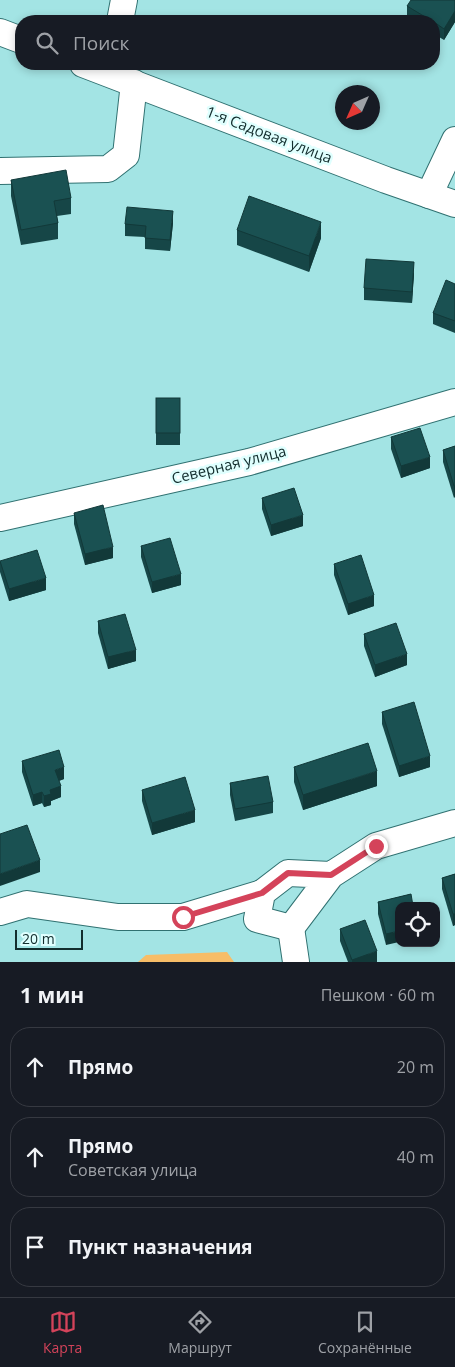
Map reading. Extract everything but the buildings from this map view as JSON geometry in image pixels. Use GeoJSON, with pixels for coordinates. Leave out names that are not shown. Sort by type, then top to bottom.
{"type":"FeatureCollection","features":[{"type":"Feature","properties":{"kind":"street"},"geometry":{"type":"LineString","coordinates":[[121,15],[124,0]]}},
{"type":"Feature","properties":{"kind":"street"},"geometry":{"type":"LineString","coordinates":[[0,32],[15,38]]}},
{"type":"Feature","properties":{"kind":"street","name":"1-я Садовая улица"},"geometry":{"type":"LineString","coordinates":[[112,70],[134,83],[455,204]]}},
{"type":"Feature","properties":{"kind":"street"},"geometry":{"type":"LineString","coordinates":[[0,171],[108,169],[126,155],[134,83]]}},
{"type":"Feature","properties":{"kind":"street"},"geometry":{"type":"LineString","coordinates":[[429,195],[455,140]]}},
{"type":"Feature","properties":{"kind":"street","name":"Северная улица"},"geometry":{"type":"LineString","coordinates":[[0,518],[248,462],[455,402]]}},
{"type":"Feature","properties":{"kind":"street"},"geometry":{"type":"LineString","coordinates":[[296,962],[291,928],[331,875],[376,846],[455,823]]}},
{"type":"Feature","properties":{"kind":"street"},"geometry":{"type":"LineString","coordinates":[[0,912],[27,904],[118,917],[183,917],[262,893],[288,873],[331,875]]}},
{"type":"Feature","properties":{"kind":"street"},"geometry":{"type":"LineString","coordinates":[[262,893],[257,919],[291,928]]}},
{"type":"Feature","properties":{"kind":"shaded area"},"geometry":{"type":"Polygon","coordinates":[[[227,952],[234,962],[138,962],[146,955],[227,952]]]}},
{"type":"Feature","properties":{"kind":"route"},"geometry":{"type":"LineString","coordinates":[[183,917],[262,893],[288,873],[331,875],[376,846]]}}]}
